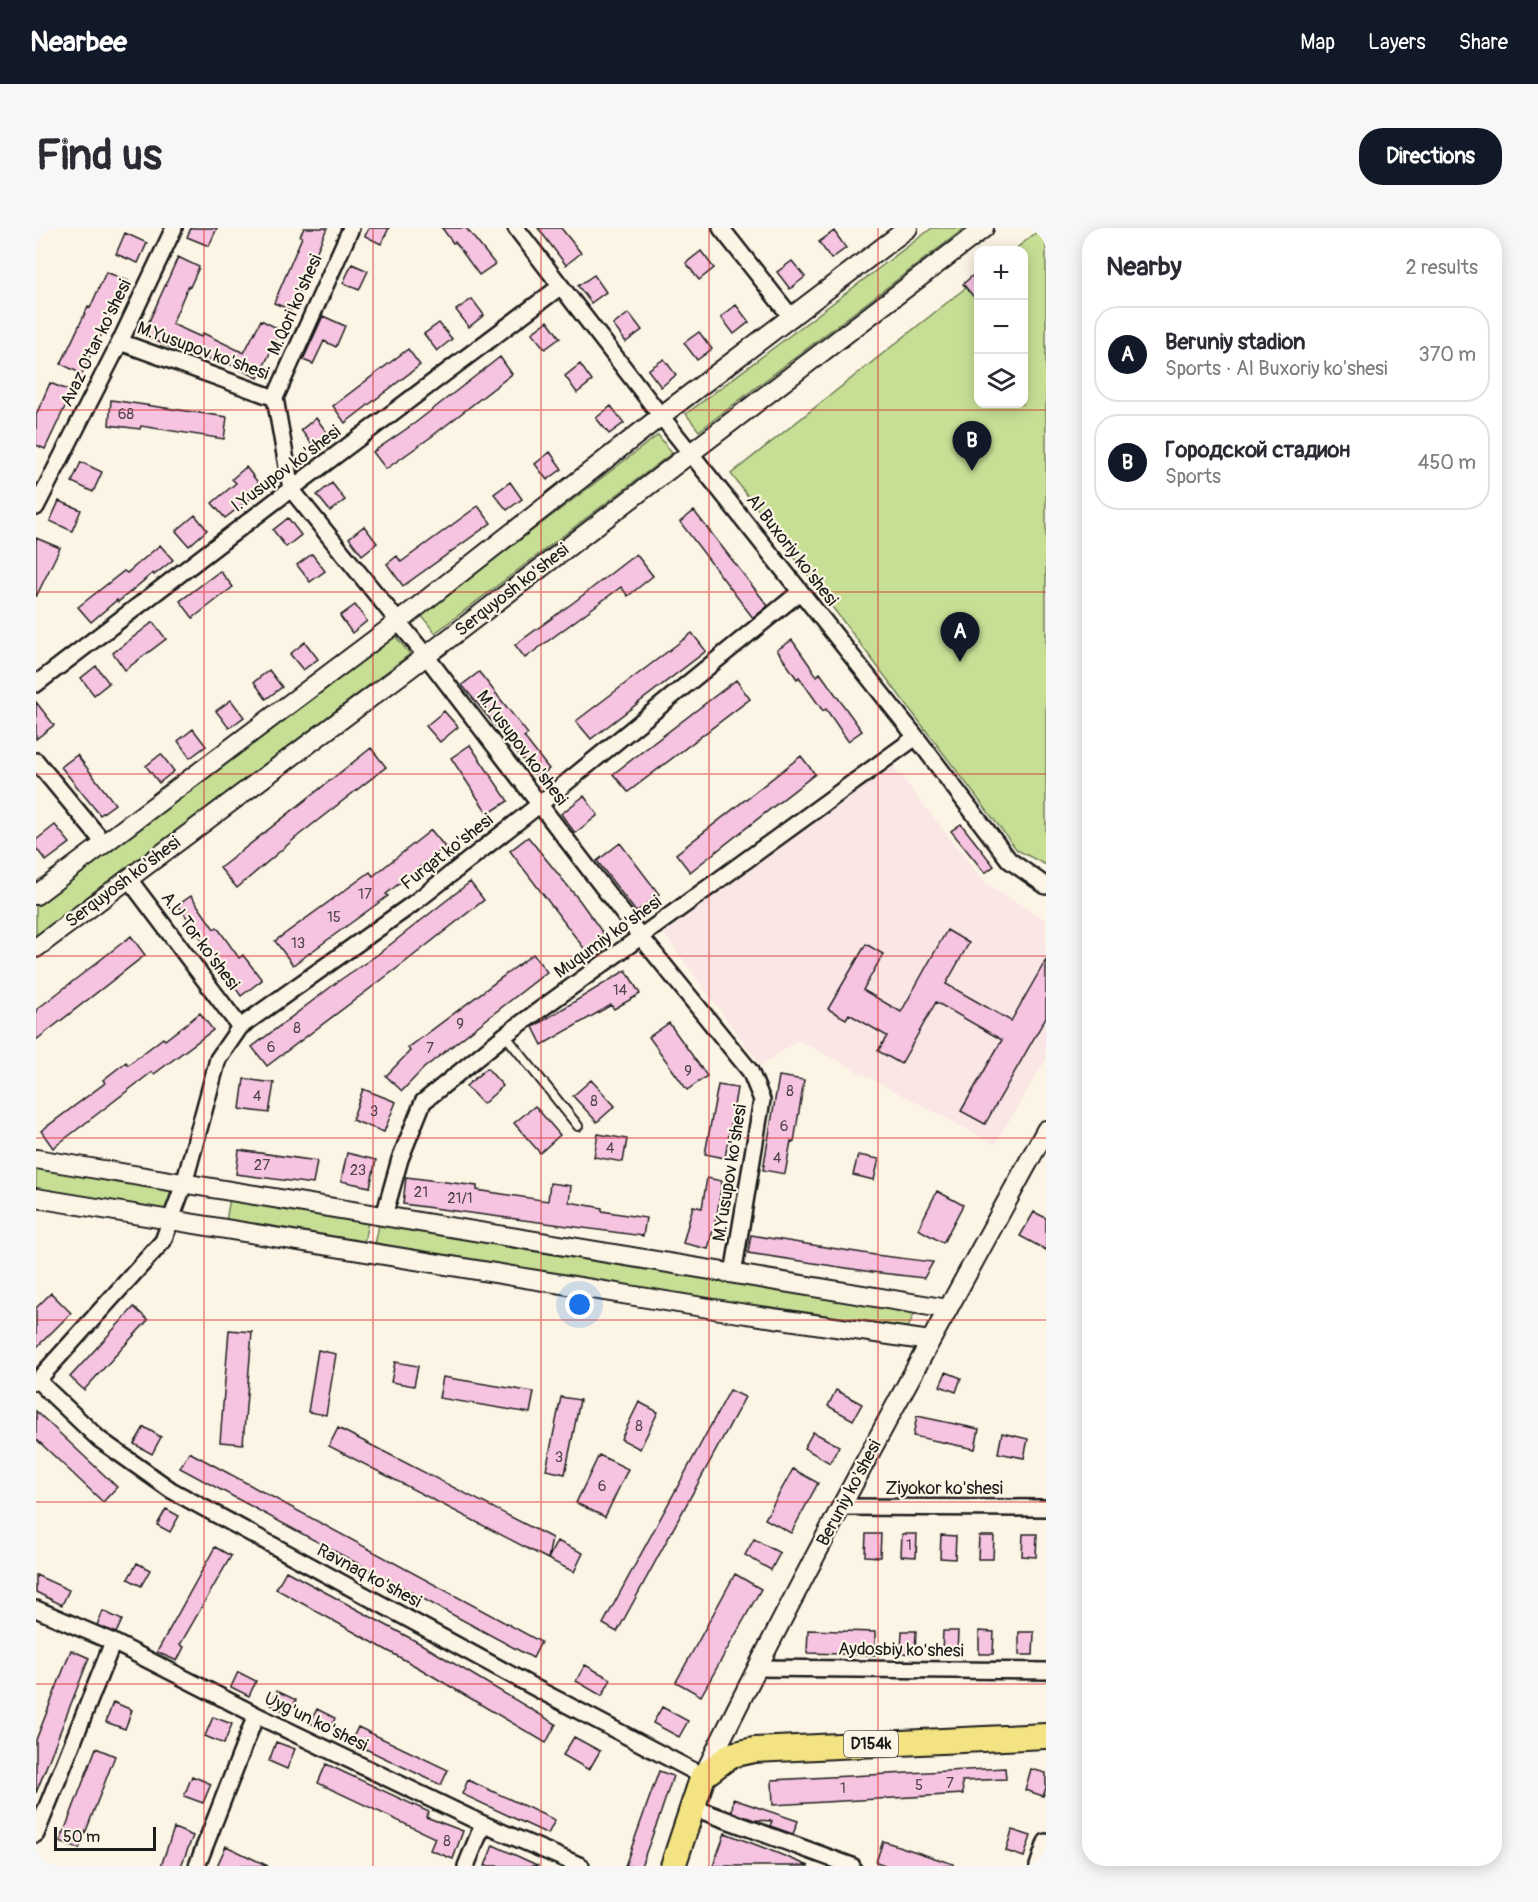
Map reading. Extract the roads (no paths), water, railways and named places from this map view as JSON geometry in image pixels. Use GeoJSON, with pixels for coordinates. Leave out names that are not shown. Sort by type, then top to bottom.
{"type":"FeatureCollection","features":[{"type":"Feature","properties":{"kind":"main road","name":"D154k"},"geometry":{"type":"LineString","coordinates":[[703,1776],[731,1755],[754,1750],[1046,1736]]}},
{"type":"Feature","properties":{"kind":"main road","name":"Beruniy ko'shesi"},"geometry":{"type":"LineString","coordinates":[[673,1866],[703,1776]]}},
{"type":"Feature","properties":{"kind":"street","name":"Avaz O'tar ko'shesi"},"geometry":{"type":"LineString","coordinates":[[36,507],[120,342],[174,228]]}},
{"type":"Feature","properties":{"kind":"street","name":"M.Qori ko'shesi"},"geometry":{"type":"LineString","coordinates":[[275,398],[351,228]]}},
{"type":"Feature","properties":{"kind":"street","name":"Al Buxoriy ko'shesi"},"geometry":{"type":"LineString","coordinates":[[516,228],[690,453],[916,737],[1009,860],[1046,886]]}},
{"type":"Feature","properties":{"kind":"street"},"geometry":{"type":"LineString","coordinates":[[721,228],[792,318]]}},
{"type":"Feature","properties":{"kind":"street"},"geometry":{"type":"LineString","coordinates":[[36,895],[399,622],[661,416],[908,228]]}},
{"type":"Feature","properties":{"kind":"street","name":"Serquyosh ko'shesi"},"geometry":{"type":"LineString","coordinates":[[36,948],[426,656],[984,228]]}},
{"type":"Feature","properties":{"kind":"street","name":"I.Yusupov ko'shesi"},"geometry":{"type":"LineString","coordinates":[[36,684],[561,286]]}},
{"type":"Feature","properties":{"kind":"street","name":"M.Yusupov ko'shesi"},"geometry":{"type":"LineString","coordinates":[[120,342],[275,398],[291,489],[426,656],[641,937],[750,1071],[762,1100],[733,1274]]}},
{"type":"Feature","properties":{"kind":"street","name":"Furqat ko'shesi"},"geometry":{"type":"LineString","coordinates":[[37,1381],[163,1241],[172,1222],[184,1184],[218,1059],[240,1027],[414,903],[540,804],[800,592]]}},
{"type":"Feature","properties":{"kind":"street","name":"Muqumiy ko'shesi"},"geometry":{"type":"LineString","coordinates":[[384,1216],[400,1159],[423,1102],[505,1035],[916,737]]}},
{"type":"Feature","properties":{"kind":"street"},"geometry":{"type":"LineString","coordinates":[[36,760],[104,843]]}},
{"type":"Feature","properties":{"kind":"street","name":"A.U Tor ko'shesi"},"geometry":{"type":"LineString","coordinates":[[128,878],[240,1027]]}},
{"type":"Feature","properties":{"kind":"street","name":"Beruniy ko'shesi"},"geometry":{"type":"LineString","coordinates":[[703,1776],[756,1668],[841,1507],[1046,1130]]}},
{"type":"Feature","properties":{"kind":"street"},"geometry":{"type":"LineString","coordinates":[[36,1159],[948,1309]]}},
{"type":"Feature","properties":{"kind":"street"},"geometry":{"type":"LineString","coordinates":[[36,1198],[733,1312],[930,1341]]}},
{"type":"Feature","properties":{"kind":"street","name":"Ravnaq ko'shesi"},"geometry":{"type":"LineString","coordinates":[[37,1381],[99,1439],[171,1490],[541,1691],[703,1776]]}},
{"type":"Feature","properties":{"kind":"street","name":"Ziyokor ko'shesi"},"geometry":{"type":"LineString","coordinates":[[841,1507],[1046,1508]]}},
{"type":"Feature","properties":{"kind":"street","name":"Uyg'un ko'shesi"},"geometry":{"type":"LineString","coordinates":[[36,1609],[113,1642],[256,1715],[483,1824],[581,1866]]}},
{"type":"Feature","properties":{"kind":"street"},"geometry":{"type":"LineString","coordinates":[[36,1834],[113,1642]]}},
{"type":"Feature","properties":{"kind":"street","name":"Aydosbiy ko'shesi"},"geometry":{"type":"LineString","coordinates":[[756,1668],[1046,1671]]}},
{"type":"Feature","properties":{"kind":"street"},"geometry":{"type":"LineString","coordinates":[[197,1866],[256,1715]]}},
{"type":"Feature","properties":{"kind":"street"},"geometry":{"type":"LineString","coordinates":[[694,1808],[852,1866]]}},
{"type":"Feature","properties":{"kind":"street"},"geometry":{"type":"LineString","coordinates":[[466,1866],[483,1824]]}},
{"type":"Feature","properties":{"kind":"street"},"geometry":{"type":"LineString","coordinates":[[1038,1866],[1046,1843]]}},
{"type":"Feature","properties":{"kind":"lane"},"geometry":{"type":"LineString","coordinates":[[505,1035],[578,1125]]}},
{"type":"Feature","properties":{"kind":"place","name":"Городской стадион"},"geometry":{"type":"Point","coordinates":[972,471]}},
{"type":"Feature","properties":{"kind":"place","name":"Beruniy stadion"},"geometry":{"type":"Point","coordinates":[960,662]}}]}
